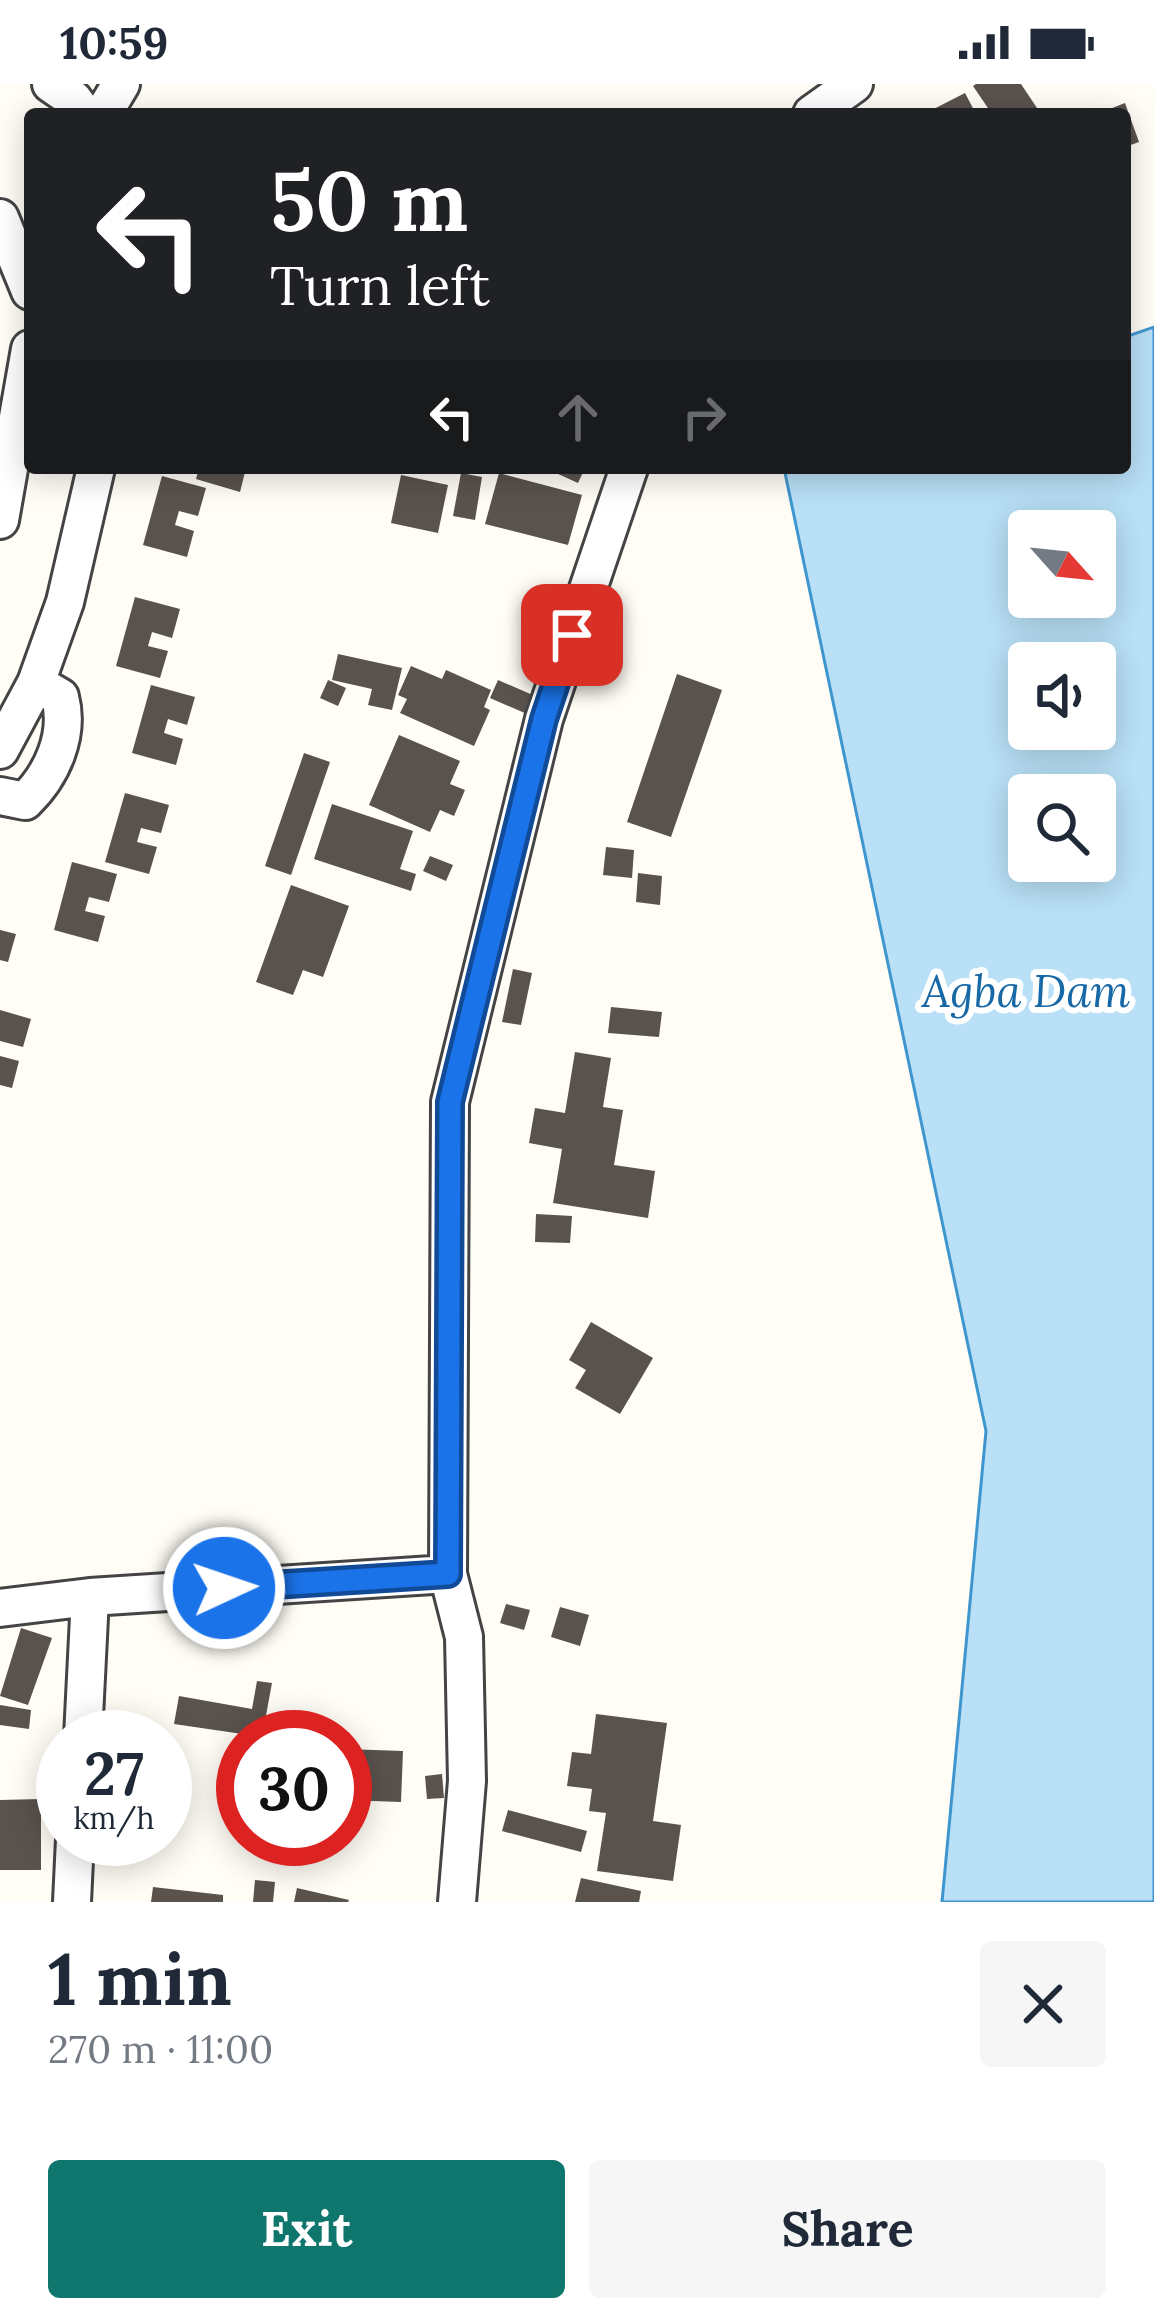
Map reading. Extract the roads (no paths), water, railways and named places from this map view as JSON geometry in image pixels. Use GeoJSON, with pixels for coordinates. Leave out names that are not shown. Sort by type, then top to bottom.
{"type":"FeatureCollection","features":[{"type":"Feature","properties":{"kind":"street"},"geometry":{"type":"LineString","coordinates":[[820,108],[854,84]]}},
{"type":"Feature","properties":{"kind":"street"},"geometry":{"type":"LineString","coordinates":[[0,216],[24,276]]}},
{"type":"Feature","properties":{"kind":"street"},"geometry":{"type":"LineString","coordinates":[[0,520],[24,383]]}},
{"type":"Feature","properties":{"kind":"street"},"geometry":{"type":"LineString","coordinates":[[2,742],[36,682],[65,602],[95,474]]}},
{"type":"Feature","properties":{"kind":"street"},"geometry":{"type":"LineString","coordinates":[[458,1902],[467,1781],[464,1637],[448,1574],[450,1102],[544,719],[627,474]]}},
{"type":"Feature","properties":{"kind":"street"},"geometry":{"type":"LineString","coordinates":[[0,796],[25,801],[46,776],[56,754],[64,713],[60,698],[36,682]]}},
{"type":"Feature","properties":{"kind":"street"},"geometry":{"type":"LineString","coordinates":[[0,1608],[91,1597],[448,1574]]}},
{"type":"Feature","properties":{"kind":"street"},"geometry":{"type":"LineString","coordinates":[[85,1710],[91,1597]]}},
{"type":"Feature","properties":{"kind":"street"},"geometry":{"type":"LineString","coordinates":[[72,1902],[74,1866]]}},
{"type":"Feature","properties":{"kind":"water","name":"Agba Dam"},"geometry":{"type":"Polygon","coordinates":[[[1154,327],[1154,1902],[942,1902],[986,1431],[785,474],[1131,474],[1131,335],[1154,327]]]}}]}
